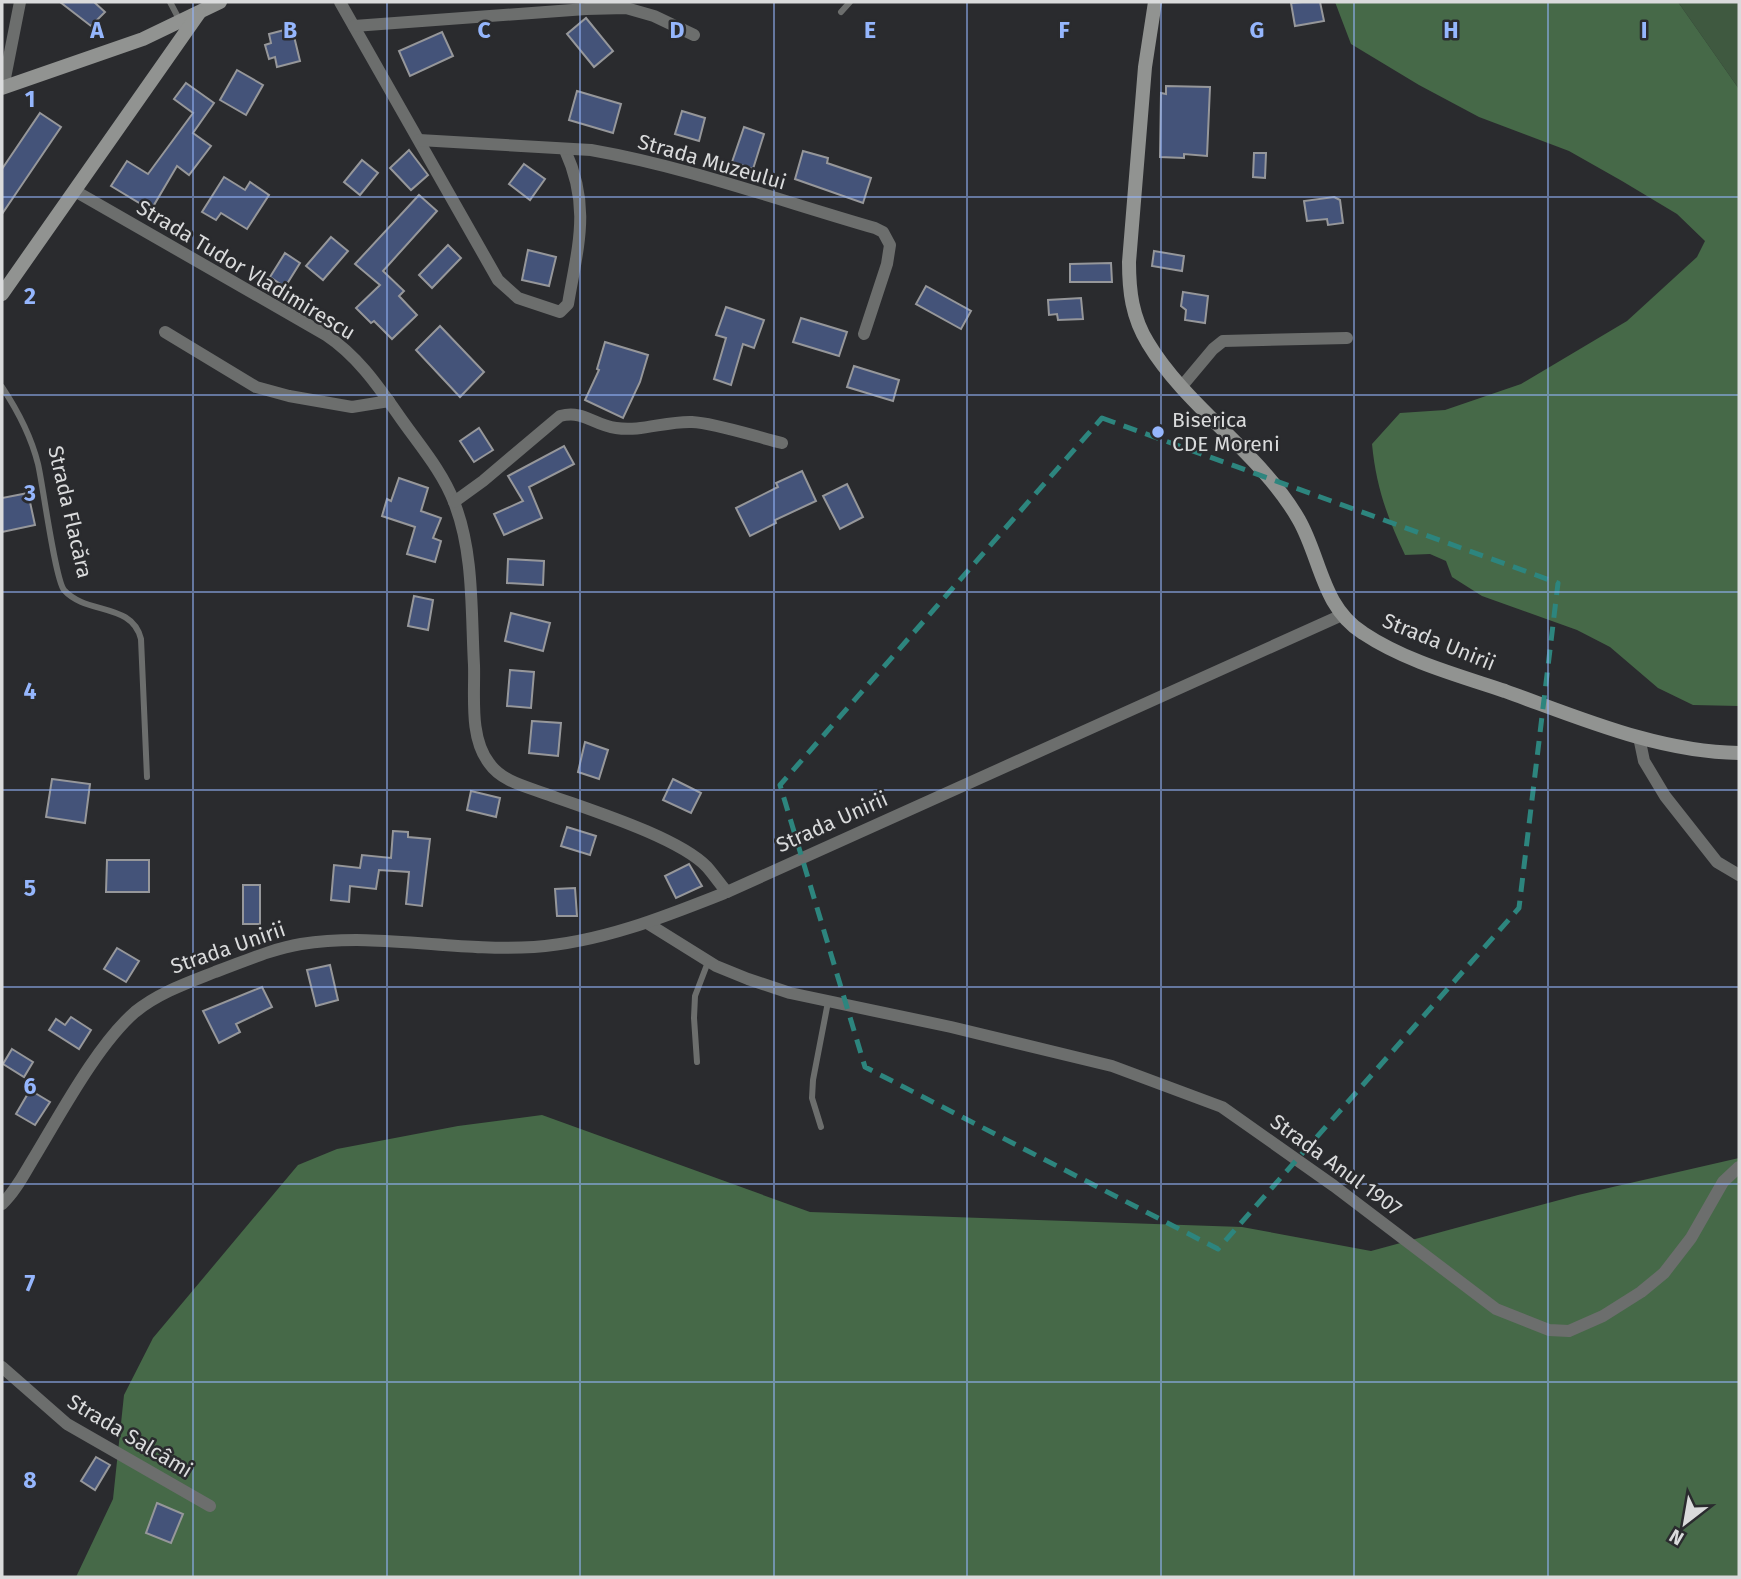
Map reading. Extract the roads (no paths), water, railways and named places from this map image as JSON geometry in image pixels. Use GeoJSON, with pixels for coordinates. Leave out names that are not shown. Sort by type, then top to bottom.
{"type":"FeatureCollection","features":[{"type":"Feature","properties":{"kind":"main road"},"geometry":{"type":"LineString","coordinates":[[2,88],[115,50],[220,2]]}},
{"type":"Feature","properties":{"kind":"main road"},"geometry":{"type":"LineString","coordinates":[[1155,2],[1145,67],[1129,262],[1129,288],[1136,322],[1158,359],[1290,505],[1300,521],[1329,596],[1342,615]]}},
{"type":"Feature","properties":{"kind":"main road"},"geometry":{"type":"LineString","coordinates":[[2,294],[7,274],[75,191],[199,13]]}},
{"type":"Feature","properties":{"kind":"main road","name":"Strada Unirii"},"geometry":{"type":"LineString","coordinates":[[1342,615],[1364,634],[1436,668],[1639,737],[1690,749],[1739,752]]}},
{"type":"Feature","properties":{"kind":"street"},"geometry":{"type":"LineString","coordinates":[[2,88],[20,2]]}},
{"type":"Feature","properties":{"kind":"street"},"geometry":{"type":"LineString","coordinates":[[340,2],[498,279],[518,298],[560,312],[568,304],[582,223],[580,194],[565,150]]}},
{"type":"Feature","properties":{"kind":"street"},"geometry":{"type":"LineString","coordinates":[[354,26],[626,8],[654,16],[694,35]]}},
{"type":"Feature","properties":{"kind":"street","name":"Strada Muzeului"},"geometry":{"type":"LineString","coordinates":[[419,140],[592,150],[664,166],[883,232],[890,245],[887,264],[864,334]]}},
{"type":"Feature","properties":{"kind":"street","name":"Strada Tudor Vladimirescu"},"geometry":{"type":"LineString","coordinates":[[75,191],[341,345],[362,365],[442,478],[454,502],[463,534],[468,574],[477,730],[487,762],[498,774],[515,782],[611,818],[688,852],[707,867],[727,892]]}},
{"type":"Feature","properties":{"kind":"street"},"geometry":{"type":"LineString","coordinates":[[165,332],[256,387],[352,407],[389,401]]}},
{"type":"Feature","properties":{"kind":"street"},"geometry":{"type":"LineString","coordinates":[[1182,386],[1223,341],[1347,338]]}},
{"type":"Feature","properties":{"kind":"street"},"geometry":{"type":"LineString","coordinates":[[454,502],[560,416],[571,413],[583,414],[597,424],[616,428],[634,429],[676,422],[695,422],[782,443]]}},
{"type":"Feature","properties":{"kind":"street","name":"Strada Unirii"},"geometry":{"type":"LineString","coordinates":[[2,1203],[116,1032],[135,1012],[172,989],[272,950],[300,944],[371,940],[500,948],[535,947],[598,937],[647,923],[727,892],[1342,615]]}},
{"type":"Feature","properties":{"kind":"street"},"geometry":{"type":"LineString","coordinates":[[1639,737],[1644,761],[1665,796],[1717,862],[1739,875]]}},
{"type":"Feature","properties":{"kind":"street","name":"Strada Anul 1907"},"geometry":{"type":"LineString","coordinates":[[647,923],[708,961],[748,979],[790,993],[951,1027],[1111,1066],[1222,1107],[1334,1186],[1496,1309],[1549,1331],[1569,1331],[1603,1316],[1641,1292],[1664,1273],[1691,1238],[1723,1182],[1739,1167]]}},
{"type":"Feature","properties":{"kind":"street","name":"Strada Salcâmi"},"geometry":{"type":"LineString","coordinates":[[2,1367],[67,1424],[210,1506]]}},
{"type":"Feature","properties":{"kind":"lane"},"geometry":{"type":"LineString","coordinates":[[170,2],[181,22]]}},
{"type":"Feature","properties":{"kind":"lane"},"geometry":{"type":"LineString","coordinates":[[841,12],[850,2]]}},
{"type":"Feature","properties":{"kind":"lane","name":"Strada Flacăra"},"geometry":{"type":"LineString","coordinates":[[2,387],[32,442],[64,590],[80,601],[131,619],[138,627],[141,639],[147,777]]}},
{"type":"Feature","properties":{"kind":"lane"},"geometry":{"type":"LineString","coordinates":[[697,1062],[695,996],[708,961]]}},
{"type":"Feature","properties":{"kind":"lane"},"geometry":{"type":"LineString","coordinates":[[821,1127],[812,1098],[828,1001]]}},
{"type":"Feature","properties":{"kind":"place","name":"Biserica CDE Moreni"},"geometry":{"type":"Point","coordinates":[1158,432]}}]}
